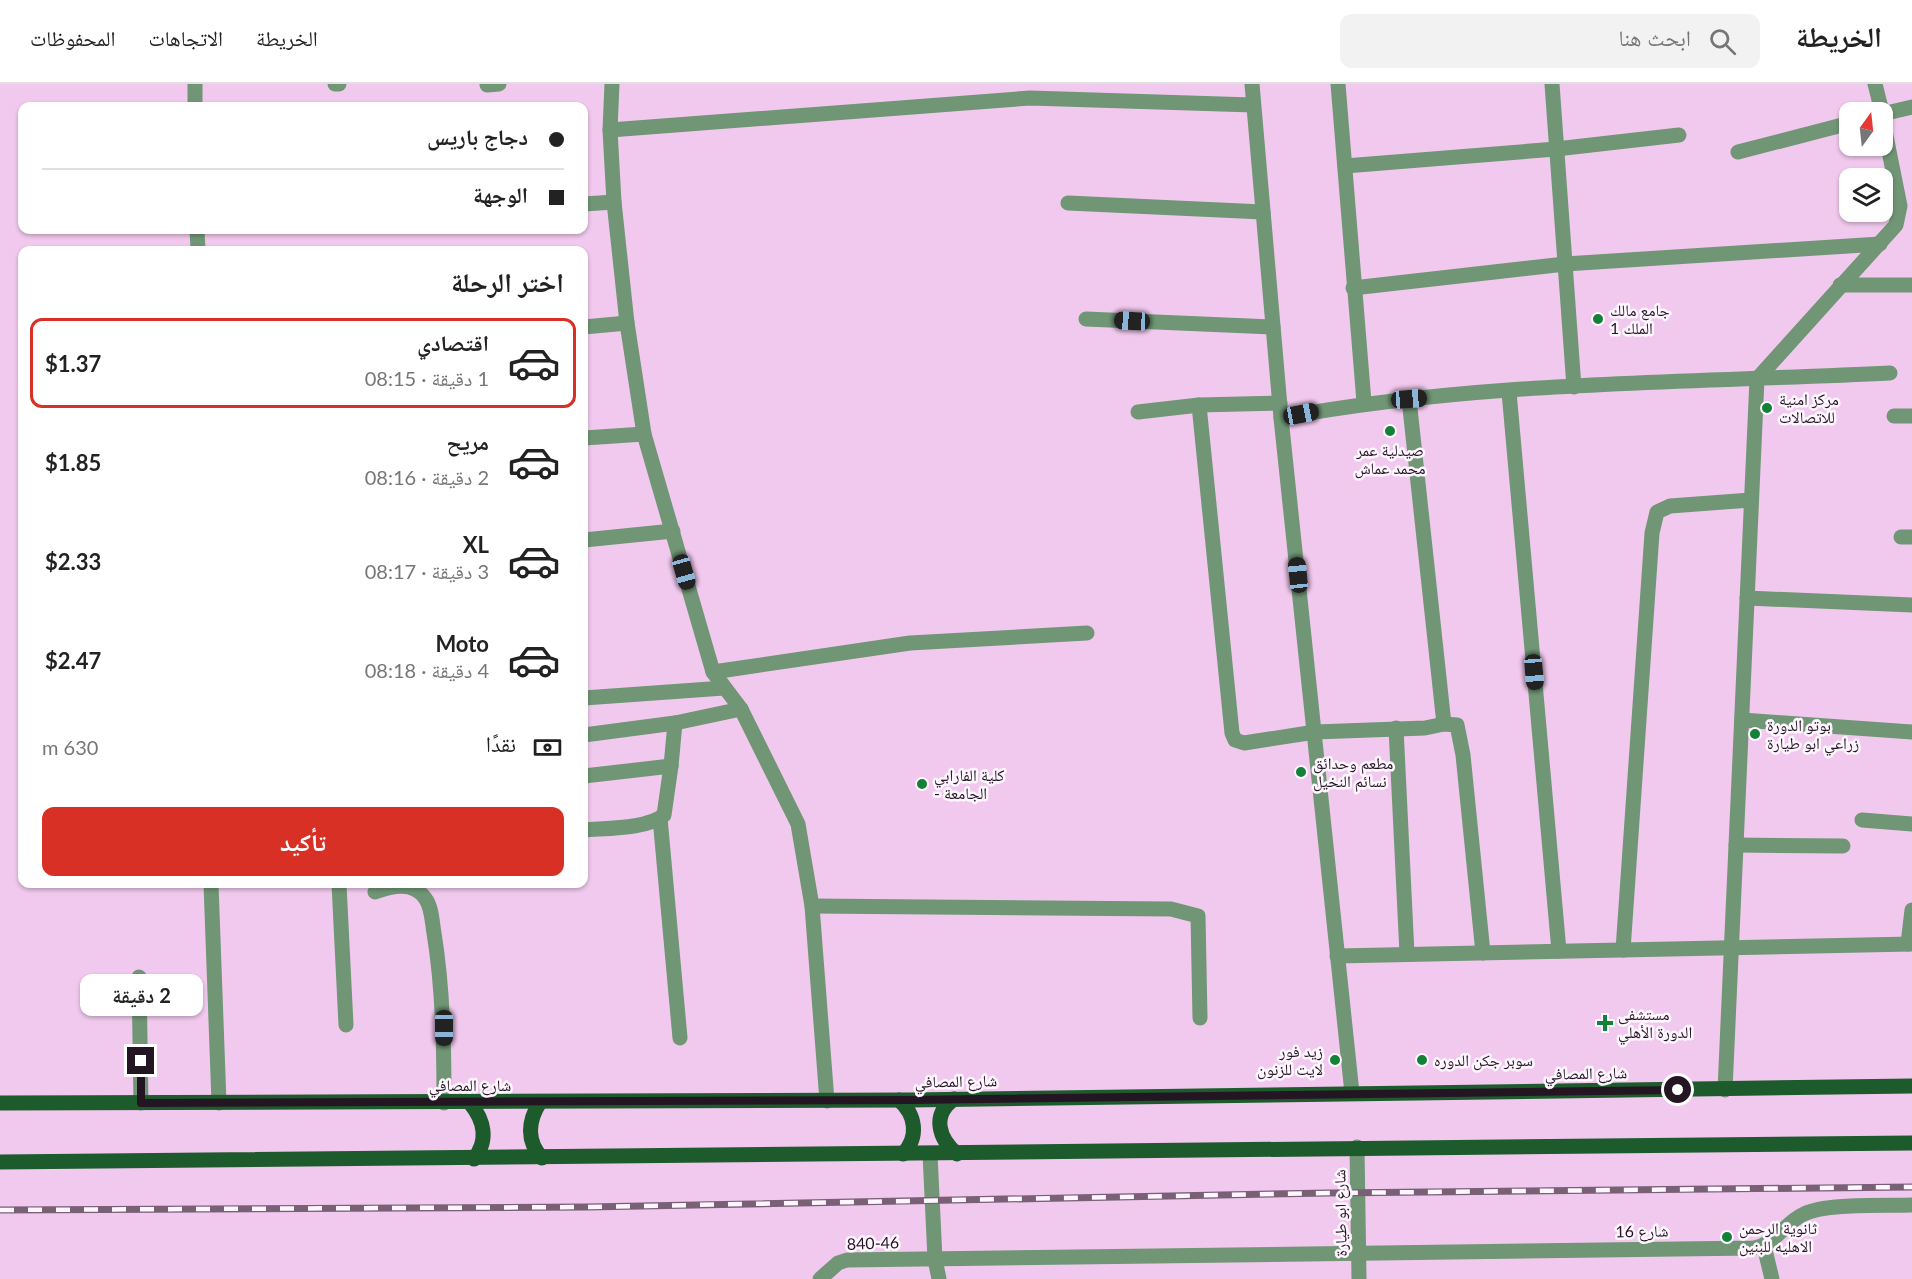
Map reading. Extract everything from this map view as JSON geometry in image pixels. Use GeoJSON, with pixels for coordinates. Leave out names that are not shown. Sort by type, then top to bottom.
{"type":"FeatureCollection","features":[{"type":"Feature","properties":{"kind":"main road","name":"شارع المصافي"},"geometry":{"type":"LineString","coordinates":[[0,1103],[827,1101],[1912,1086]]}},
{"type":"Feature","properties":{"kind":"main road"},"geometry":{"type":"LineString","coordinates":[[954,1099],[944,1108],[940,1130],[946,1144],[957,1154]]}},
{"type":"Feature","properties":{"kind":"main road"},"geometry":{"type":"LineString","coordinates":[[898,1100],[908,1108],[914,1123],[911,1145],[903,1154]]}},
{"type":"Feature","properties":{"kind":"main road"},"geometry":{"type":"LineString","coordinates":[[540,1102],[533,1112],[530,1134],[533,1145],[542,1158]]}},
{"type":"Feature","properties":{"kind":"main road"},"geometry":{"type":"LineString","coordinates":[[470,1103],[478,1112],[484,1133],[482,1144],[474,1159]]}},
{"type":"Feature","properties":{"kind":"main road"},"geometry":{"type":"LineString","coordinates":[[0,1162],[1912,1143]]}},
{"type":"Feature","properties":{"kind":"street"},"geometry":{"type":"LineString","coordinates":[[195,84],[195,102]]}},
{"type":"Feature","properties":{"kind":"street"},"geometry":{"type":"LineString","coordinates":[[487,85],[499,84]]}},
{"type":"Feature","properties":{"kind":"street"},"geometry":{"type":"LineString","coordinates":[[612,84],[610,130],[614,202],[627,323],[644,434],[713,672],[741,709],[798,824],[812,906],[827,1101]]}},
{"type":"Feature","properties":{"kind":"street"},"geometry":{"type":"LineString","coordinates":[[1252,84],[1280,410],[1352,1093]]}},
{"type":"Feature","properties":{"kind":"street"},"geometry":{"type":"LineString","coordinates":[[1338,84],[1364,402]]}},
{"type":"Feature","properties":{"kind":"street"},"geometry":{"type":"LineString","coordinates":[[1552,84],[1574,387]]}},
{"type":"Feature","properties":{"kind":"street"},"geometry":{"type":"LineString","coordinates":[[1875,84],[1879,102]]}},
{"type":"Feature","properties":{"kind":"street"},"geometry":{"type":"LineString","coordinates":[[610,130],[1030,91],[1253,105]]}},
{"type":"Feature","properties":{"kind":"street"},"geometry":{"type":"LineString","coordinates":[[1893,111],[1912,107]]}},
{"type":"Feature","properties":{"kind":"street"},"geometry":{"type":"LineString","coordinates":[[1738,152],[1839,126]]}},
{"type":"Feature","properties":{"kind":"street"},"geometry":{"type":"LineString","coordinates":[[1345,166],[1556,149],[1679,135]]}},
{"type":"Feature","properties":{"kind":"street"},"geometry":{"type":"LineString","coordinates":[[1725,1090],[1757,379],[1896,225],[1906,205],[1893,156]]}},
{"type":"Feature","properties":{"kind":"street"},"geometry":{"type":"LineString","coordinates":[[588,204],[614,202]]}},
{"type":"Feature","properties":{"kind":"street"},"geometry":{"type":"LineString","coordinates":[[1068,203],[1263,212]]}},
{"type":"Feature","properties":{"kind":"street"},"geometry":{"type":"LineString","coordinates":[[1353,288],[1565,264],[1881,244]]}},
{"type":"Feature","properties":{"kind":"street"},"geometry":{"type":"LineString","coordinates":[[1840,285],[1912,285]]}},
{"type":"Feature","properties":{"kind":"street"},"geometry":{"type":"LineString","coordinates":[[1086,320],[1273,327]]}},
{"type":"Feature","properties":{"kind":"street"},"geometry":{"type":"LineString","coordinates":[[588,327],[627,323]]}},
{"type":"Feature","properties":{"kind":"street"},"geometry":{"type":"LineString","coordinates":[[1138,412],[1199,405],[1280,410],[1574,387],[1890,373]]}},
{"type":"Feature","properties":{"kind":"street"},"geometry":{"type":"LineString","coordinates":[[1509,392],[1559,951]]}},
{"type":"Feature","properties":{"kind":"street"},"geometry":{"type":"LineString","coordinates":[[1409,399],[1444,724]]}},
{"type":"Feature","properties":{"kind":"street"},"geometry":{"type":"LineString","coordinates":[[1199,405],[1232,733],[1235,740],[1244,743],[1315,732],[1457,725],[1463,755],[1483,953]]}},
{"type":"Feature","properties":{"kind":"street"},"geometry":{"type":"LineString","coordinates":[[1894,416],[1912,416]]}},
{"type":"Feature","properties":{"kind":"street"},"geometry":{"type":"LineString","coordinates":[[588,438],[644,434]]}},
{"type":"Feature","properties":{"kind":"street"},"geometry":{"type":"LineString","coordinates":[[1623,950],[1652,533],[1657,512],[1671,506],[1751,500]]}},
{"type":"Feature","properties":{"kind":"street"},"geometry":{"type":"LineString","coordinates":[[588,540],[673,531]]}},
{"type":"Feature","properties":{"kind":"street"},"geometry":{"type":"LineString","coordinates":[[1747,598],[1912,605]]}},
{"type":"Feature","properties":{"kind":"street"},"geometry":{"type":"LineString","coordinates":[[713,672],[910,643],[1087,633]]}},
{"type":"Feature","properties":{"kind":"street"},"geometry":{"type":"LineString","coordinates":[[588,698],[724,688]]}},
{"type":"Feature","properties":{"kind":"street"},"geometry":{"type":"LineString","coordinates":[[588,734],[675,723],[741,709]]}},
{"type":"Feature","properties":{"kind":"street"},"geometry":{"type":"LineString","coordinates":[[1742,720],[1912,732]]}},
{"type":"Feature","properties":{"kind":"street"},"geometry":{"type":"LineString","coordinates":[[588,830],[648,823],[664,815],[675,723]]}},
{"type":"Feature","properties":{"kind":"street"},"geometry":{"type":"LineString","coordinates":[[1396,728],[1407,954]]}},
{"type":"Feature","properties":{"kind":"street"},"geometry":{"type":"LineString","coordinates":[[588,776],[671,766]]}},
{"type":"Feature","properties":{"kind":"street"},"geometry":{"type":"LineString","coordinates":[[660,818],[680,1038]]}},
{"type":"Feature","properties":{"kind":"street"},"geometry":{"type":"LineString","coordinates":[[1862,820],[1912,824]]}},
{"type":"Feature","properties":{"kind":"street"},"geometry":{"type":"LineString","coordinates":[[1736,845],[1843,846]]}},
{"type":"Feature","properties":{"kind":"street"},"geometry":{"type":"LineString","coordinates":[[211,888],[219,1103]]}},
{"type":"Feature","properties":{"kind":"street"},"geometry":{"type":"LineString","coordinates":[[339,888],[346,1026]]}},
{"type":"Feature","properties":{"kind":"street"},"geometry":{"type":"LineString","coordinates":[[375,892],[390,888]]}},
{"type":"Feature","properties":{"kind":"street"},"geometry":{"type":"LineString","coordinates":[[411,888],[425,897],[430,908],[439,961],[444,1028],[444,1103]]}},
{"type":"Feature","properties":{"kind":"street"},"geometry":{"type":"LineString","coordinates":[[812,906],[1171,909],[1198,916],[1200,1018]]}},
{"type":"Feature","properties":{"kind":"street"},"geometry":{"type":"LineString","coordinates":[[1337,956],[1910,944],[1912,910]]}},
{"type":"Feature","properties":{"kind":"street"},"geometry":{"type":"LineString","coordinates":[[139,977],[141,1103]]}},
{"type":"Feature","properties":{"kind":"street","name":"شارع ابو طيارة"},"geometry":{"type":"LineString","coordinates":[[1357,1147],[1359,1279]]}},
{"type":"Feature","properties":{"kind":"street"},"geometry":{"type":"LineString","coordinates":[[930,1154],[934,1259],[939,1279]]}},
{"type":"Feature","properties":{"kind":"street"},"geometry":{"type":"LineString","coordinates":[[1772,1279],[1764,1246],[1795,1219],[1813,1210],[1912,1205]]}},
{"type":"Feature","properties":{"kind":"street","name":"شارع 16"},"geometry":{"type":"LineString","coordinates":[[934,1259],[1764,1246]]}},
{"type":"Feature","properties":{"kind":"street","name":"840-46"},"geometry":{"type":"LineString","coordinates":[[820,1279],[838,1263],[847,1260],[934,1259]]}},
{"type":"Feature","properties":{"kind":"railway"},"geometry":{"type":"LineString","coordinates":[[0,1210],[587,1207],[1329,1193],[1912,1187]]}},
{"type":"Feature","properties":{"kind":"place","name":"جامع مالك الملك 1"},"geometry":{"type":"Point","coordinates":[1598,319]}},
{"type":"Feature","properties":{"kind":"place","name":"مركز امنية للاتصالات"},"geometry":{"type":"Point","coordinates":[1767,408]}},
{"type":"Feature","properties":{"kind":"place","name":"صيدلية عمر محمد عماش"},"geometry":{"type":"Point","coordinates":[1390,431]}},
{"type":"Feature","properties":{"kind":"place","name":"بوتو الدورة زراعي ابو طيارة"},"geometry":{"type":"Point","coordinates":[1755,734]}},
{"type":"Feature","properties":{"kind":"place","name":"مطعم وحدائق نسائم النخيل"},"geometry":{"type":"Point","coordinates":[1301,772]}},
{"type":"Feature","properties":{"kind":"place","name":"كلية الفارابي - الجامعة"},"geometry":{"type":"Point","coordinates":[922,784]}},
{"type":"Feature","properties":{"kind":"place","name":"مستشفى الدورة الأهلي"},"geometry":{"type":"Point","coordinates":[1605,1023]}},
{"type":"Feature","properties":{"kind":"place","name":"زيد فور لايت للزنون"},"geometry":{"type":"Point","coordinates":[1335,1060]}},
{"type":"Feature","properties":{"kind":"place","name":"سوبر جكن الدوره"},"geometry":{"type":"Point","coordinates":[1422,1060]}},
{"type":"Feature","properties":{"kind":"place","name":"ثانوية الرحمن الاهليه للبنين"},"geometry":{"type":"Point","coordinates":[1727,1237]}},
{"type":"Feature","properties":{"kind":"route"},"geometry":{"type":"LineString","coordinates":[[141,1061],[141,1103],[910,1100],[1678,1090]]}}]}
